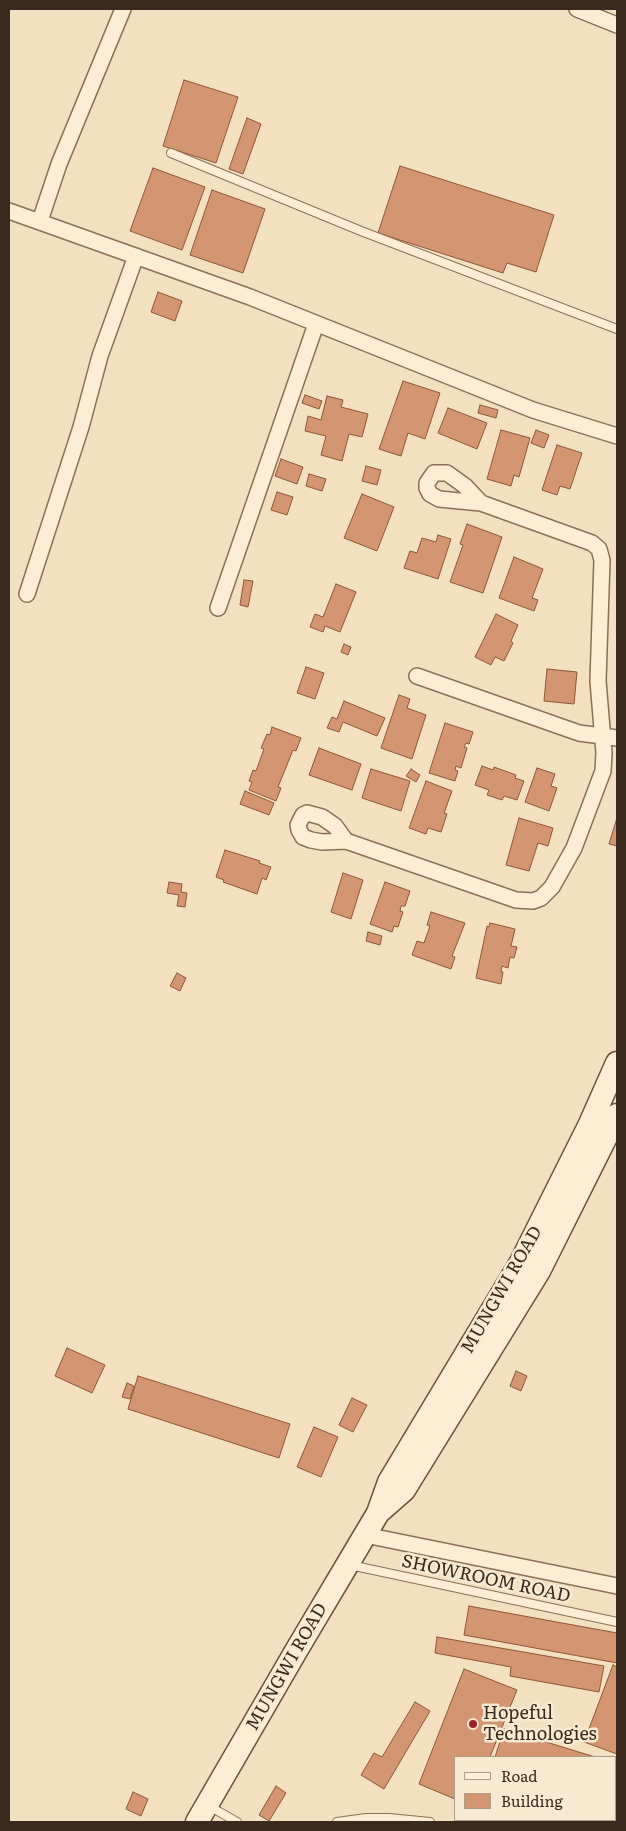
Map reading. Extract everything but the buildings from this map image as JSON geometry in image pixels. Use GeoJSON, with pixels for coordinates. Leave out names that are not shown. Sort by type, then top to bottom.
{"type":"FeatureCollection","features":[{"type":"Feature","properties":{"kind":"main road","name":"MUNGWI ROAD"},"geometry":{"type":"LineString","coordinates":[[202,1814],[378,1513],[389,1482],[520,1264],[589,1126],[617,1063]]}},
{"type":"Feature","properties":{"kind":"main road","name":"MUNGWI ROAD"},"geometry":{"type":"LineString","coordinates":[[378,1513],[404,1490],[539,1271],[617,1115]]}},
{"type":"Feature","properties":{"kind":"street"},"geometry":{"type":"LineString","coordinates":[[40,221],[59,164],[123,9]]}},
{"type":"Feature","properties":{"kind":"street"},"geometry":{"type":"LineString","coordinates":[[577,9],[617,25]]}},
{"type":"Feature","properties":{"kind":"street"},"geometry":{"type":"LineString","coordinates":[[9,211],[136,256],[316,324],[533,410],[617,436]]}},
{"type":"Feature","properties":{"kind":"street"},"geometry":{"type":"LineString","coordinates":[[27,594],[81,427],[100,356],[136,256]]}},
{"type":"Feature","properties":{"kind":"street"},"geometry":{"type":"LineString","coordinates":[[218,608],[316,324]]}},
{"type":"Feature","properties":{"kind":"street"},"geometry":{"type":"LineString","coordinates":[[346,841],[516,900],[533,901],[541,898],[552,887],[574,848],[603,771],[604,753],[610,737],[598,681],[602,560],[599,550],[592,543],[481,503]]}},
{"type":"Feature","properties":{"kind":"street"},"geometry":{"type":"LineString","coordinates":[[416,676],[579,733],[610,737]]}},
{"type":"Feature","properties":{"kind":"street"},"geometry":{"type":"LineString","coordinates":[[365,1536],[617,1586]]}},
{"type":"Feature","properties":{"kind":"lane"},"geometry":{"type":"LineString","coordinates":[[171,153],[361,231],[617,329]]}},
{"type":"Feature","properties":{"kind":"lane","name":"SHOWROOM ROAD"},"geometry":{"type":"LineString","coordinates":[[349,1564],[617,1622]]}},
{"type":"Feature","properties":{"kind":"lane"},"geometry":{"type":"LineString","coordinates":[[202,1814],[237,1822]]}},
{"type":"Feature","properties":{"kind":"lane"},"geometry":{"type":"LineString","coordinates":[[337,1822],[366,1818],[430,1822]]}},
{"type":"Feature","properties":{"kind":"place","name":"Hopeful Technologies"},"geometry":{"type":"Point","coordinates":[473,1724]}}]}
